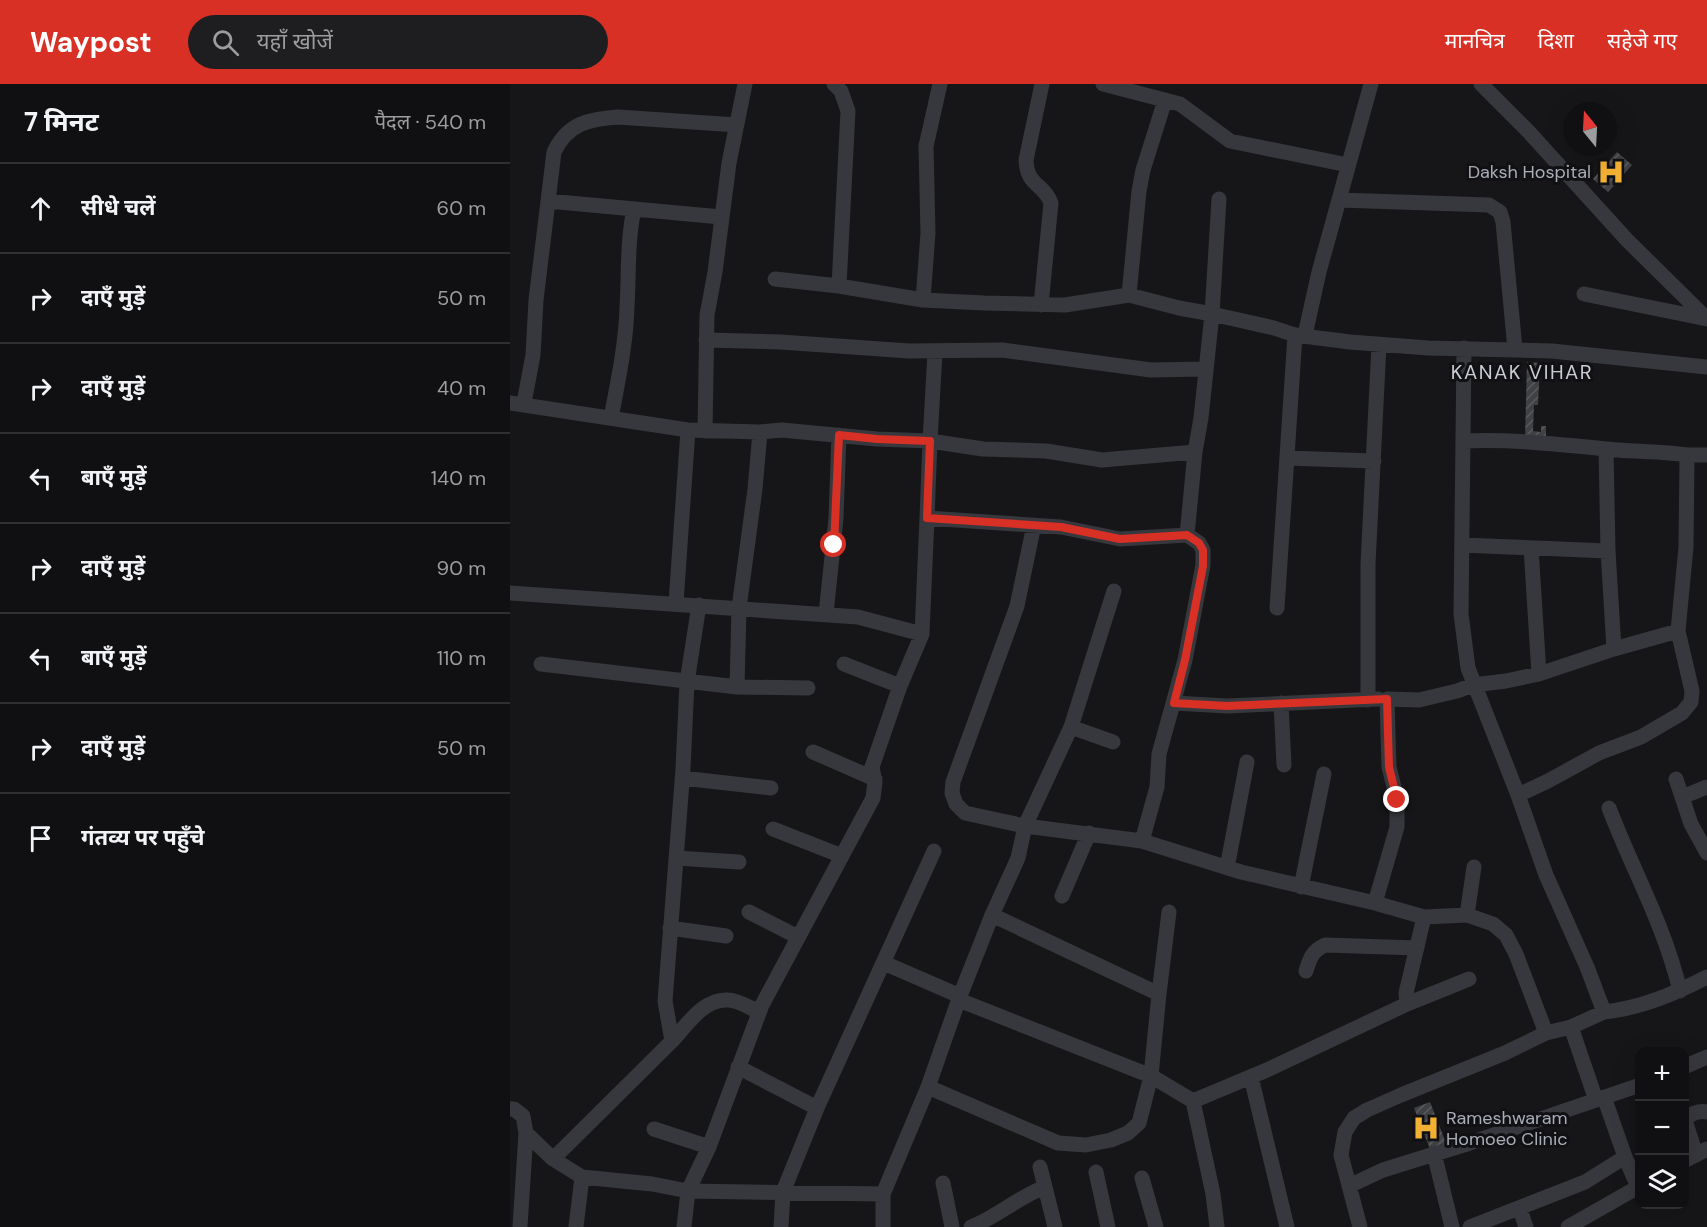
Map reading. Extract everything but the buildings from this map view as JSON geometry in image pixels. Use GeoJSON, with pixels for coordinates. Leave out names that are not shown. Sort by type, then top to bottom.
{"type":"FeatureCollection","features":[{"type":"Feature","properties":{"kind":"street"},"geometry":{"type":"LineString","coordinates":[[705,431],[707,315],[729,164],[745,84]]}},
{"type":"Feature","properties":{"kind":"street"},"geometry":{"type":"LineString","coordinates":[[834,84],[841,91],[848,111],[839,286]]}},
{"type":"Feature","properties":{"kind":"street"},"geometry":{"type":"LineString","coordinates":[[923,300],[928,233],[926,146],[940,84]]}},
{"type":"Feature","properties":{"kind":"street"},"geometry":{"type":"LineString","coordinates":[[1041,305],[1051,203],[1048,195],[1030,179],[1026,169],[1026,160],[1042,84]]}},
{"type":"Feature","properties":{"kind":"street"},"geometry":{"type":"LineString","coordinates":[[1103,84],[1180,104],[1230,141],[1348,165]]}},
{"type":"Feature","properties":{"kind":"street"},"geometry":{"type":"LineString","coordinates":[[1277,608],[1287,458],[1300,335],[1371,84]]}},
{"type":"Feature","properties":{"kind":"street"},"geometry":{"type":"LineString","coordinates":[[1481,84],[1528,131],[1627,240],[1707,319]]}},
{"type":"Feature","properties":{"kind":"street"},"geometry":{"type":"LineString","coordinates":[[1129,296],[1139,190],[1165,100]]}},
{"type":"Feature","properties":{"kind":"street"},"geometry":{"type":"LineString","coordinates":[[737,125],[618,117],[599,118],[577,125],[561,137],[554,152],[532,355],[517,403],[688,430],[760,432],[782,430],[877,439],[930,441],[983,449],[1046,451],[1102,460],[1195,452]]}},
{"type":"Feature","properties":{"kind":"street"},"geometry":{"type":"LineString","coordinates":[[1187,535],[1212,314],[1212,283],[1219,200]]}},
{"type":"Feature","properties":{"kind":"street"},"geometry":{"type":"LineString","coordinates":[[1339,200],[1489,205],[1500,212],[1503,222],[1515,350]]}},
{"type":"Feature","properties":{"kind":"street"},"geometry":{"type":"LineString","coordinates":[[548,201],[721,217]]}},
{"type":"Feature","properties":{"kind":"street"},"geometry":{"type":"LineString","coordinates":[[611,418],[622,359],[627,308],[629,231],[634,209]]}},
{"type":"Feature","properties":{"kind":"street"},"geometry":{"type":"LineString","coordinates":[[775,279],[839,286],[923,300],[1065,305],[1129,296],[1300,335],[1350,342],[1552,351],[1707,367]]}},
{"type":"Feature","properties":{"kind":"street"},"geometry":{"type":"LineString","coordinates":[[1584,294],[1707,319]]}},
{"type":"Feature","properties":{"kind":"street"},"geometry":{"type":"LineString","coordinates":[[706,340],[781,342],[935,352],[1002,350],[1151,370],[1206,369]]}},
{"type":"Feature","properties":{"kind":"street"},"geometry":{"type":"LineString","coordinates":[[1368,700],[1368,564],[1379,345]]}},
{"type":"Feature","properties":{"kind":"street"},"geometry":{"type":"LineString","coordinates":[[1464,348],[1461,614],[1468,668],[1518,795],[1546,875],[1587,967],[1604,1012]]}},
{"type":"Feature","properties":{"kind":"street"},"geometry":{"type":"LineString","coordinates":[[684,1227],[688,1191],[709,1148],[759,1012],[873,798],[872,766],[900,686],[922,634],[935,352]]}},
{"type":"Feature","properties":{"kind":"street"},"geometry":{"type":"LineString","coordinates":[[676,603],[688,430]]}},
{"type":"Feature","properties":{"kind":"street"},"geometry":{"type":"LineString","coordinates":[[737,687],[740,608],[760,432]]}},
{"type":"Feature","properties":{"kind":"street"},"geometry":{"type":"LineString","coordinates":[[826,614],[836,518],[839,435]]}},
{"type":"Feature","properties":{"kind":"street"},"geometry":{"type":"LineString","coordinates":[[1464,441],[1530,441],[1606,449],[1707,455]]}},
{"type":"Feature","properties":{"kind":"street"},"geometry":{"type":"LineString","coordinates":[[1606,449],[1608,551],[1614,649]]}},
{"type":"Feature","properties":{"kind":"street"},"geometry":{"type":"LineString","coordinates":[[1518,795],[1548,782],[1599,753],[1641,737],[1682,713],[1691,702],[1692,691],[1678,631],[1686,547],[1688,455]]}},
{"type":"Feature","properties":{"kind":"street"},"geometry":{"type":"LineString","coordinates":[[1287,458],[1374,461]]}},
{"type":"Feature","properties":{"kind":"street"},"geometry":{"type":"LineString","coordinates":[[927,518],[1061,527],[1120,539],[1187,535],[1199,543],[1203,550],[1203,566],[1185,660],[1159,754],[1157,787],[1142,841]]}},
{"type":"Feature","properties":{"kind":"street"},"geometry":{"type":"LineString","coordinates":[[1034,525],[1017,606],[953,783],[952,793],[956,804],[965,813],[1025,826],[1142,841],[1227,868],[1376,903],[1424,917],[1467,915],[1493,924],[1506,935],[1516,954],[1546,1033]]}},
{"type":"Feature","properties":{"kind":"street"},"geometry":{"type":"LineString","coordinates":[[1462,545],[1608,551]]}},
{"type":"Feature","properties":{"kind":"street"},"geometry":{"type":"LineString","coordinates":[[1531,548],[1539,674]]}},
{"type":"Feature","properties":{"kind":"street"},"geometry":{"type":"LineString","coordinates":[[883,1227],[883,1194],[927,1087],[992,915],[1018,858],[1025,826],[1071,727],[1114,591]]}},
{"type":"Feature","properties":{"kind":"street"},"geometry":{"type":"LineString","coordinates":[[510,593],[826,614],[870,619],[922,634]]}},
{"type":"Feature","properties":{"kind":"street"},"geometry":{"type":"LineString","coordinates":[[672,1041],[665,1001],[687,682],[699,605]]}},
{"type":"Feature","properties":{"kind":"street"},"geometry":{"type":"LineString","coordinates":[[1174,703],[1227,706],[1387,699],[1419,700],[1473,685],[1539,674],[1678,631]]}},
{"type":"Feature","properties":{"kind":"street"},"geometry":{"type":"LineString","coordinates":[[541,664],[737,687],[808,688]]}},
{"type":"Feature","properties":{"kind":"street"},"geometry":{"type":"LineString","coordinates":[[844,664],[900,686]]}},
{"type":"Feature","properties":{"kind":"street"},"geometry":{"type":"LineString","coordinates":[[1376,903],[1397,826],[1397,800],[1389,767],[1387,699]]}},
{"type":"Feature","properties":{"kind":"street"},"geometry":{"type":"LineString","coordinates":[[1281,703],[1284,765]]}},
{"type":"Feature","properties":{"kind":"street"},"geometry":{"type":"LineString","coordinates":[[1071,727],[1113,742]]}},
{"type":"Feature","properties":{"kind":"street"},"geometry":{"type":"LineString","coordinates":[[813,752],[874,779]]}},
{"type":"Feature","properties":{"kind":"street"},"geometry":{"type":"LineString","coordinates":[[1227,868],[1247,762]]}},
{"type":"Feature","properties":{"kind":"street"},"geometry":{"type":"LineString","coordinates":[[1301,887],[1324,774]]}},
{"type":"Feature","properties":{"kind":"street"},"geometry":{"type":"LineString","coordinates":[[682,778],[771,788]]}},
{"type":"Feature","properties":{"kind":"street"},"geometry":{"type":"LineString","coordinates":[[1676,779],[1691,824],[1707,853]]}},
{"type":"Feature","properties":{"kind":"street"},"geometry":{"type":"LineString","coordinates":[[1682,797],[1707,787]]}},
{"type":"Feature","properties":{"kind":"street"},"geometry":{"type":"LineString","coordinates":[[1609,808],[1628,857],[1663,933],[1680,991]]}},
{"type":"Feature","properties":{"kind":"street"},"geometry":{"type":"LineString","coordinates":[[773,828],[842,856]]}},
{"type":"Feature","properties":{"kind":"street"},"geometry":{"type":"LineString","coordinates":[[1062,896],[1089,833]]}},
{"type":"Feature","properties":{"kind":"street"},"geometry":{"type":"LineString","coordinates":[[781,1227],[783,1192],[817,1108],[934,851]]}},
{"type":"Feature","properties":{"kind":"street"},"geometry":{"type":"LineString","coordinates":[[676,858],[739,862]]}},
{"type":"Feature","properties":{"kind":"street"},"geometry":{"type":"LineString","coordinates":[[1467,915],[1474,867]]}},
{"type":"Feature","properties":{"kind":"street"},"geometry":{"type":"LineString","coordinates":[[749,912],[798,937]]}},
{"type":"Feature","properties":{"kind":"street"},"geometry":{"type":"LineString","coordinates":[[927,1087],[1058,1143],[1086,1145],[1111,1140],[1128,1133],[1139,1123],[1151,1076],[1170,912]]}},
{"type":"Feature","properties":{"kind":"street"},"geometry":{"type":"LineString","coordinates":[[992,915],[1159,994]]}},
{"type":"Feature","properties":{"kind":"street"},"geometry":{"type":"LineString","coordinates":[[1407,1004],[1406,993],[1424,917]]}},
{"type":"Feature","properties":{"kind":"street"},"geometry":{"type":"LineString","coordinates":[[670,928],[726,936]]}},
{"type":"Feature","properties":{"kind":"street"},"geometry":{"type":"LineString","coordinates":[[1306,971],[1311,955],[1317,948],[1325,945],[1417,948]]}},
{"type":"Feature","properties":{"kind":"street"},"geometry":{"type":"LineString","coordinates":[[884,963],[960,998],[1151,1076],[1193,1101],[1213,1194],[1217,1227]]}},
{"type":"Feature","properties":{"kind":"street"},"geometry":{"type":"LineString","coordinates":[[1360,1227],[1341,1155],[1345,1132],[1354,1118],[1384,1102],[1505,1053],[1546,1033],[1571,1027],[1604,1012],[1624,1010],[1680,991],[1707,977]]}},
{"type":"Feature","properties":{"kind":"street"},"geometry":{"type":"LineString","coordinates":[[1193,1101],[1251,1077],[1407,1004],[1469,979]]}},
{"type":"Feature","properties":{"kind":"street"},"geometry":{"type":"LineString","coordinates":[[554,1159],[705,1006],[730,999],[759,1012]]}},
{"type":"Feature","properties":{"kind":"street"},"geometry":{"type":"LineString","coordinates":[[1571,1027],[1635,1178]]}},
{"type":"Feature","properties":{"kind":"street"},"geometry":{"type":"LineString","coordinates":[[1689,1065],[1707,1057]]}},
{"type":"Feature","properties":{"kind":"street"},"geometry":{"type":"LineString","coordinates":[[738,1067],[817,1108]]}},
{"type":"Feature","properties":{"kind":"street"},"geometry":{"type":"LineString","coordinates":[[1251,1077],[1287,1227]]}},
{"type":"Feature","properties":{"kind":"street"},"geometry":{"type":"LineString","coordinates":[[1349,1186],[1383,1170],[1635,1087]]}},
{"type":"Feature","properties":{"kind":"street"},"geometry":{"type":"LineString","coordinates":[[510,1109],[514,1109],[523,1116],[526,1133],[520,1227]]}},
{"type":"Feature","properties":{"kind":"street"},"geometry":{"type":"LineString","coordinates":[[1696,1155],[1686,1120],[1687,1117],[1700,1111],[1707,1112]]}},
{"type":"Feature","properties":{"kind":"street"},"geometry":{"type":"LineString","coordinates":[[654,1130],[709,1148]]}},
{"type":"Feature","properties":{"kind":"street"},"geometry":{"type":"LineString","coordinates":[[526,1133],[554,1159],[582,1178],[651,1184],[688,1191],[883,1194]]}},
{"type":"Feature","properties":{"kind":"street"},"geometry":{"type":"LineString","coordinates":[[1434,1153],[1452,1227]]}},
{"type":"Feature","properties":{"kind":"street"},"geometry":{"type":"LineString","coordinates":[[1470,1227],[1585,1182],[1625,1157]]}},
{"type":"Feature","properties":{"kind":"street"},"geometry":{"type":"LineString","coordinates":[[1040,1167],[1055,1227]]}},
{"type":"Feature","properties":{"kind":"street"},"geometry":{"type":"LineString","coordinates":[[1096,1172],[1108,1227]]}},
{"type":"Feature","properties":{"kind":"street"},"geometry":{"type":"LineString","coordinates":[[576,1227],[582,1178]]}},
{"type":"Feature","properties":{"kind":"street"},"geometry":{"type":"LineString","coordinates":[[1142,1178],[1156,1227]]}},
{"type":"Feature","properties":{"kind":"street"},"geometry":{"type":"LineString","coordinates":[[943,1183],[952,1227]]}},
{"type":"Feature","properties":{"kind":"street"},"geometry":{"type":"LineString","coordinates":[[971,1227],[984,1222],[1021,1197],[1045,1187]]}},
{"type":"Feature","properties":{"kind":"street"},"geometry":{"type":"LineString","coordinates":[[1568,1227],[1635,1189]]}},
{"type":"Feature","properties":{"kind":"street"},"geometry":{"type":"LineString","coordinates":[[1520,1209],[1526,1227]]}},
{"type":"Feature","properties":{"kind":"place","name":"Daksh Hospital"},"geometry":{"type":"Point","coordinates":[1611,172]}},
{"type":"Feature","properties":{"kind":"place","name":"Rameshwaram Homoeo Clinic"},"geometry":{"type":"Point","coordinates":[1426,1128]}},
{"type":"Feature","properties":{"kind":"district","name":"KANAK VIHAR"},"geometry":{"type":"Point","coordinates":[1522,372]}},
{"type":"Feature","properties":{"kind":"route"},"geometry":{"type":"LineString","coordinates":[[834,545],[839,435],[930,441],[927,518],[1061,527],[1120,539],[1187,535],[1199,543],[1203,550],[1203,566],[1185,660],[1174,703],[1227,706],[1387,699],[1389,767],[1397,800]]}}]}
